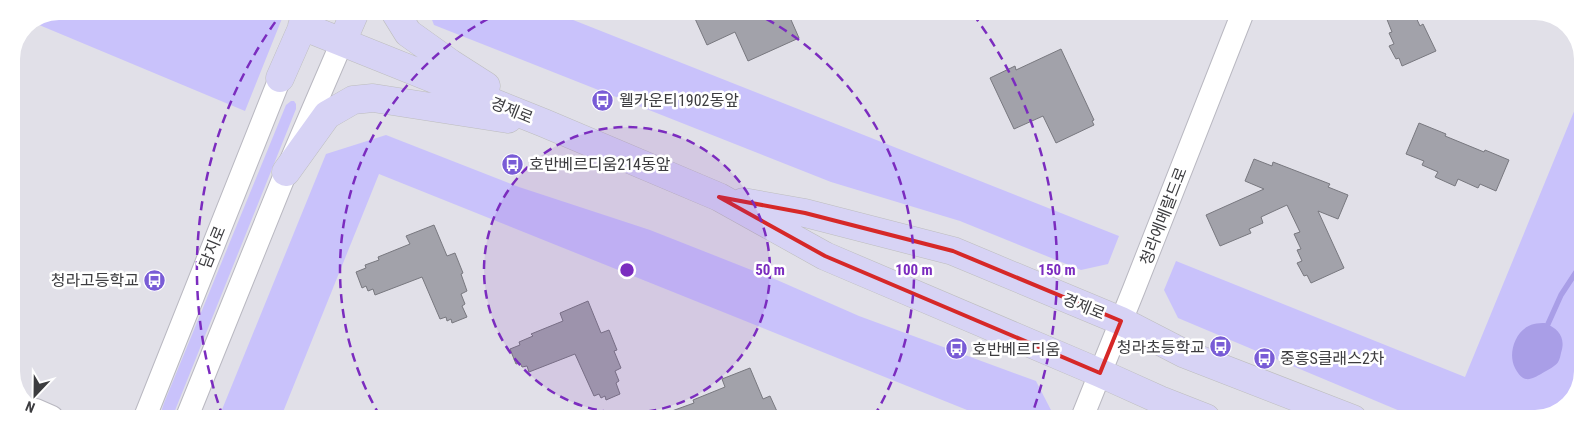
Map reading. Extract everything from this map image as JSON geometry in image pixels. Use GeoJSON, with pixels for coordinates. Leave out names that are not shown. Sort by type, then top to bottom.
{"type":"FeatureCollection","features":[{"type":"Feature","properties":{"kind":"main road"},"geometry":{"type":"LineString","coordinates":[[280,78],[305,20]]}},
{"type":"Feature","properties":{"kind":"main road","name":"경제로"},"geometry":{"type":"LineString","coordinates":[[307,20],[342,42],[544,123],[720,197],[825,256],[1186,410]]}},
{"type":"Feature","properties":{"kind":"main road"},"geometry":{"type":"LineString","coordinates":[[342,42],[352,20]]}},
{"type":"Feature","properties":{"kind":"main road"},"geometry":{"type":"LineString","coordinates":[[400,20],[405,29],[416,39],[544,123]]}},
{"type":"Feature","properties":{"kind":"main road"},"geometry":{"type":"LineString","coordinates":[[286,172],[314,131],[328,115],[353,100],[373,98],[464,113],[544,123]]}},
{"type":"Feature","properties":{"kind":"main road","name":"경제로"},"geometry":{"type":"LineString","coordinates":[[720,197],[804,213],[953,251],[1122,321],[1185,354],[1332,410]]}},
{"type":"Feature","properties":{"kind":"street","name":"청라에메랄드로"},"geometry":{"type":"LineString","coordinates":[[1085,410],[1240,20]]}},
{"type":"Feature","properties":{"kind":"street"},"geometry":{"type":"LineString","coordinates":[[190,410],[286,172],[342,42]]}},
{"type":"Feature","properties":{"kind":"street","name":"담지로"},"geometry":{"type":"LineString","coordinates":[[148,410],[280,78]]}},
{"type":"Feature","properties":{"kind":"highlighted area"},"geometry":{"type":"Polygon","coordinates":[[[719,197],[805,213],[953,251],[1121,321],[1100,373],[825,256],[719,197]]]}},
{"type":"Feature","properties":{"kind":"shaded area"},"geometry":{"type":"Polygon","coordinates":[[[59,20],[281,20],[245,111],[40,25],[59,20]]]}},
{"type":"Feature","properties":{"kind":"shaded area"},"geometry":{"type":"Polygon","coordinates":[[[432,20],[573,20],[1119,236],[1108,264],[1081,270],[960,221],[831,182],[434,25],[432,20]]]}},
{"type":"Feature","properties":{"kind":"shaded area"},"geometry":{"type":"Polygon","coordinates":[[[294,101],[296,109],[175,410],[162,410],[164,403],[286,105],[294,101]]]}},
{"type":"Feature","properties":{"kind":"shaded area"},"geometry":{"type":"Polygon","coordinates":[[[1574,111],[1574,371],[1573,381],[1563,399],[1548,408],[1535,410],[1398,410],[1178,318],[1164,290],[1176,261],[1465,377],[1574,111]]]}},
{"type":"Feature","properties":{"kind":"shaded area"},"geometry":{"type":"Polygon","coordinates":[[[386,135],[519,187],[650,230],[777,280],[859,316],[1036,381],[1051,410],[967,410],[379,174],[284,410],[222,410],[326,154],[386,135]]]}},
{"type":"Feature","properties":{"kind":"shaded area"},"geometry":{"type":"Polygon","coordinates":[[[1545,323],[1558,331],[1562,338],[1560,359],[1556,365],[1541,374],[1534,378],[1526,379],[1518,373],[1513,362],[1512,355],[1515,342],[1522,330],[1528,326],[1545,323]]]}},
{"type":"Feature","properties":{"kind":"building"},"geometry":{"type":"Polygon","coordinates":[[[696,20],[791,20],[799,38],[748,61],[735,32],[707,45],[696,20]]]}},
{"type":"Feature","properties":{"kind":"building"},"geometry":{"type":"Polygon","coordinates":[[[1387,20],[1417,20],[1420,26],[1423,24],[1436,51],[1402,66],[1399,58],[1396,59],[1389,46],[1394,44],[1389,33],[1392,32],[1387,20]]]}},
{"type":"Feature","properties":{"kind":"building"},"geometry":{"type":"Polygon","coordinates":[[[1061,49],[1094,120],[1092,121],[1094,125],[1056,143],[1043,116],[1014,129],[990,78],[1015,66],[1016,70],[1061,49]]]}},
{"type":"Feature","properties":{"kind":"building"},"geometry":{"type":"Polygon","coordinates":[[[1419,123],[1446,134],[1445,136],[1509,160],[1496,191],[1480,184],[1478,188],[1458,179],[1455,186],[1435,177],[1438,172],[1422,165],[1424,161],[1406,154],[1419,123]]]}},
{"type":"Feature","properties":{"kind":"building"},"geometry":{"type":"Polygon","coordinates":[[[1254,159],[1272,166],[1273,162],[1330,184],[1328,187],[1348,195],[1338,219],[1318,211],[1344,268],[1311,283],[1307,275],[1304,276],[1297,263],[1302,261],[1297,250],[1301,249],[1294,234],[1300,232],[1287,205],[1261,217],[1263,223],[1249,229],[1251,233],[1220,246],[1206,215],[1264,189],[1245,181],[1254,159]]]}},
{"type":"Feature","properties":{"kind":"building"},"geometry":{"type":"Polygon","coordinates":[[[434,225],[447,256],[455,253],[463,273],[461,274],[467,291],[461,294],[465,304],[462,306],[467,317],[452,323],[451,319],[447,321],[446,317],[440,319],[422,277],[375,295],[373,289],[368,291],[366,286],[362,288],[356,272],[366,268],[365,265],[379,260],[378,257],[410,244],[406,236],[434,225]]]}},
{"type":"Feature","properties":{"kind":"building"},"geometry":{"type":"Polygon","coordinates":[[[588,301],[601,333],[609,330],[617,350],[614,351],[621,368],[615,371],[619,381],[616,383],[620,394],[606,400],[605,396],[601,398],[599,394],[594,396],[575,354],[529,372],[527,366],[522,367],[520,363],[516,364],[510,349],[520,345],[519,342],[533,336],[531,334],[563,321],[560,313],[588,301]]]}},
{"type":"Feature","properties":{"kind":"building"},"geometry":{"type":"Polygon","coordinates":[[[750,368],[763,399],[770,396],[776,410],[675,410],[694,403],[693,400],[725,387],[722,379],[750,368]]]}},
{"type":"Feature","properties":{"kind":"waterway"},"geometry":{"type":"LineString","coordinates":[[1548,324],[1561,295],[1574,275]]}},
{"type":"Feature","properties":{"kind":"place","name":"웰카운티1902동앞"},"geometry":{"type":"Point","coordinates":[603,100]}},
{"type":"Feature","properties":{"kind":"place","name":"호반베르디움214동앞"},"geometry":{"type":"Point","coordinates":[513,164]}},
{"type":"Feature","properties":{"kind":"place","name":"청라고등학교"},"geometry":{"type":"Point","coordinates":[155,280]}},
{"type":"Feature","properties":{"kind":"place","name":"청라초등학교"},"geometry":{"type":"Point","coordinates":[1221,347]}},
{"type":"Feature","properties":{"kind":"place","name":"호반베르디움"},"geometry":{"type":"Point","coordinates":[956,349]}},
{"type":"Feature","properties":{"kind":"place","name":"중흥S클래스2차"},"geometry":{"type":"Point","coordinates":[1264,358]}}]}
